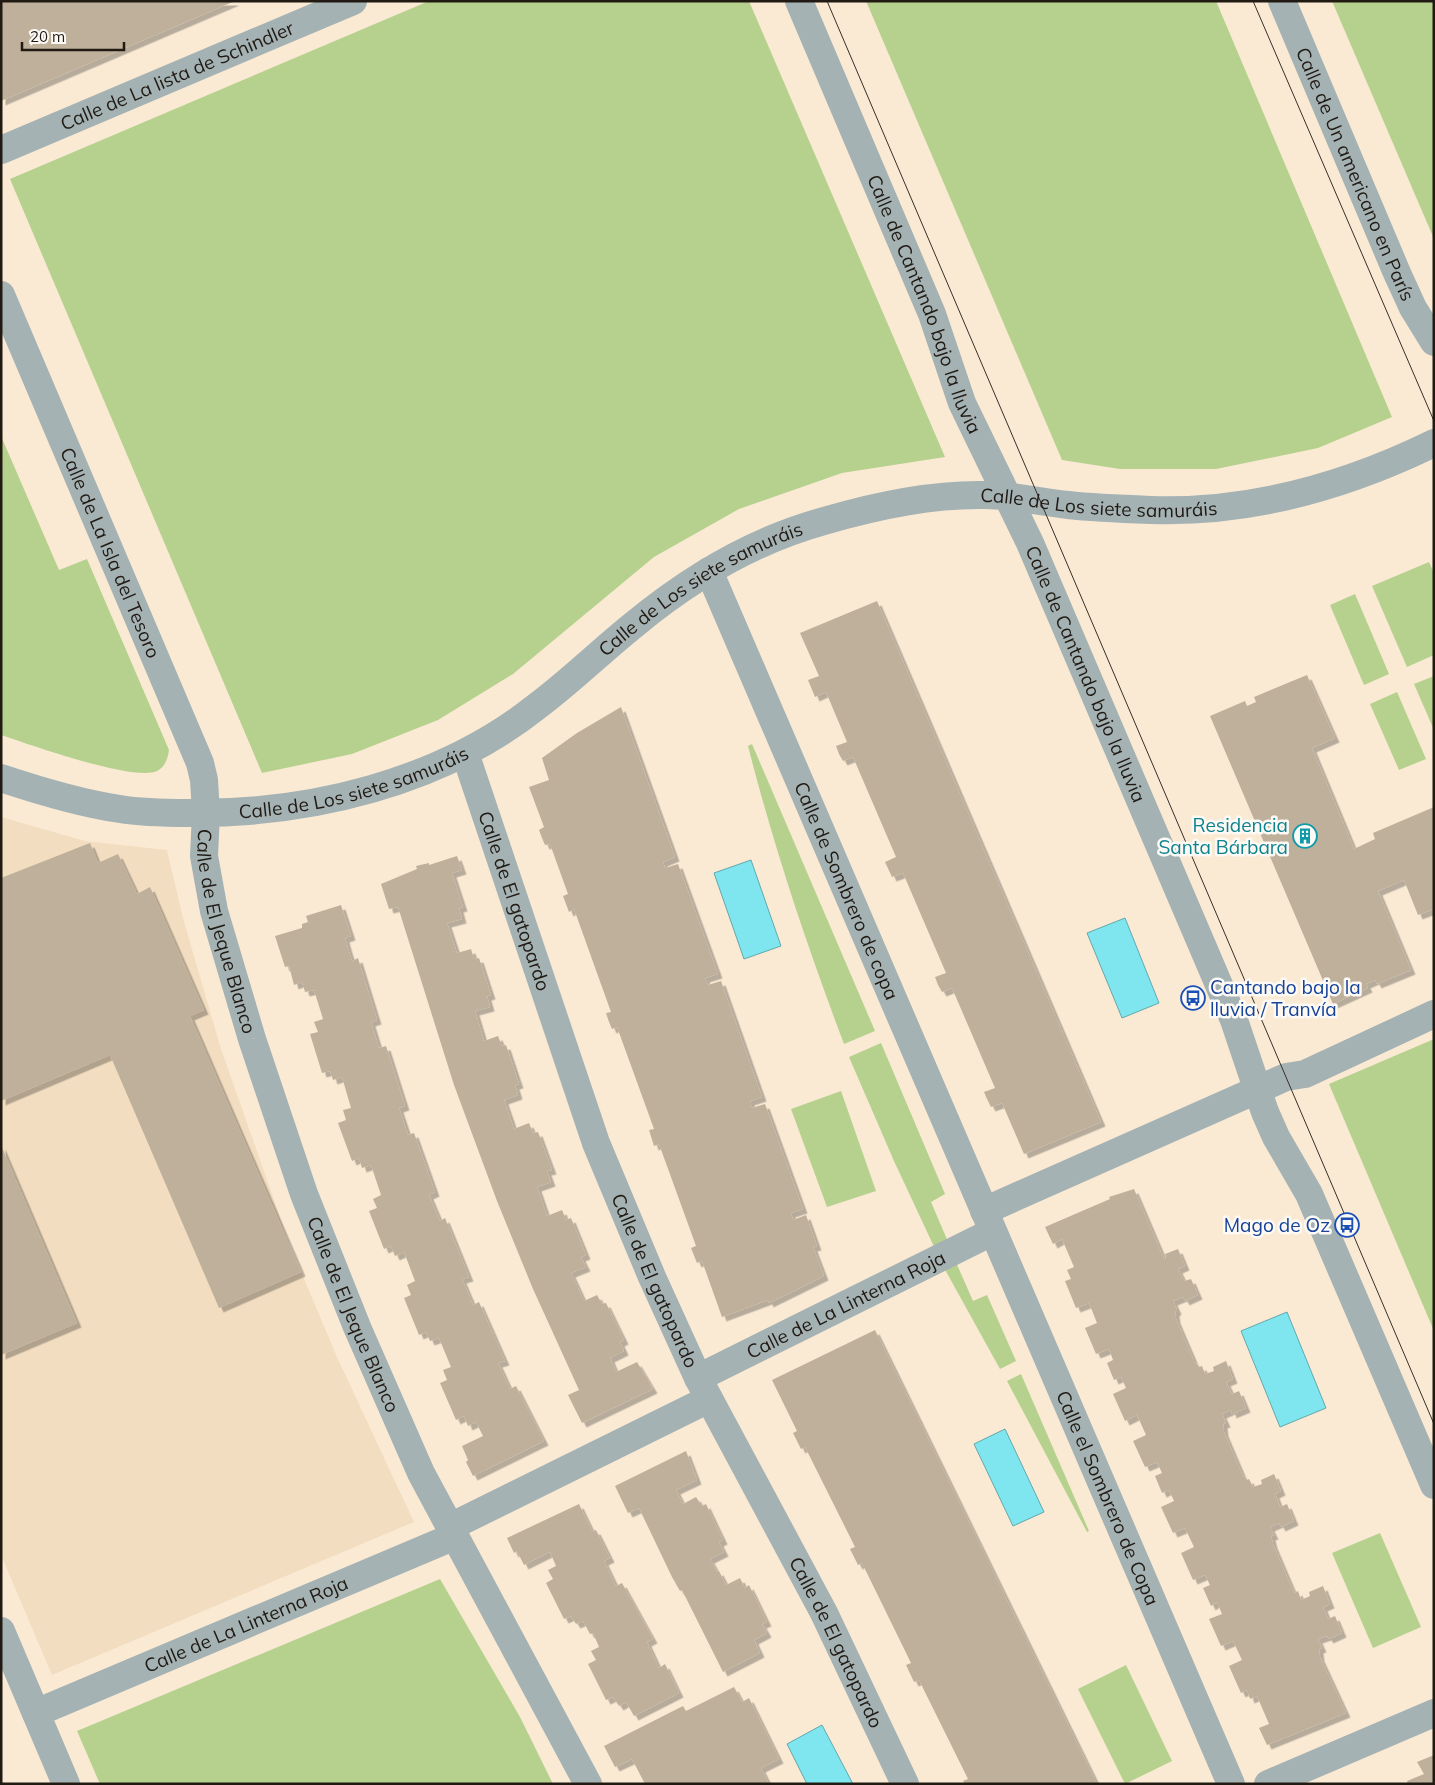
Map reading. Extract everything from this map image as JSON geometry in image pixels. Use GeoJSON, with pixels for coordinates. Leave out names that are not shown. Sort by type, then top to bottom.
{"type":"FeatureCollection","features":[{"type":"Feature","properties":{"kind":"street","name":"Calle de Cantando bajo la lluvia"},"geometry":{"type":"LineString","coordinates":[[799,1],[932,314],[962,403],[1030,543],[1231,1012],[1257,1090],[1276,1137],[1309,1194],[1434,1485]]}},
{"type":"Feature","properties":{"kind":"street","name":"Calle de Un americano en París"},"geometry":{"type":"LineString","coordinates":[[1282,1],[1397,273],[1413,308],[1434,342]]}},
{"type":"Feature","properties":{"kind":"street","name":"Calle de La lista de Schindler"},"geometry":{"type":"LineString","coordinates":[[1,150],[342,3]]}},
{"type":"Feature","properties":{"kind":"street","name":"Calle de La Isla del Tesoro"},"geometry":{"type":"LineString","coordinates":[[1,295],[192,742],[204,780],[206,813]]}},
{"type":"Feature","properties":{"kind":"street","name":"Calle de Los siete samuráis"},"geometry":{"type":"LineString","coordinates":[[1,778],[72,800],[143,812],[206,813],[272,810],[330,800],[401,779],[465,753],[519,721],[657,606],[709,570],[776,537],[820,522],[868,509],[949,497],[982,495],[1008,496],[1065,505],[1152,510],[1244,505],[1327,486],[1366,472],[1434,443]]}},
{"type":"Feature","properties":{"kind":"street","name":"Calle de Sombrero de copa"},"geometry":{"type":"LineString","coordinates":[[709,570],[988,1221]]}},
{"type":"Feature","properties":{"kind":"street","name":"Calle de El gatopardo"},"geometry":{"type":"LineString","coordinates":[[465,753],[596,1143],[652,1277],[704,1388],[824,1613],[906,1784]]}},
{"type":"Feature","properties":{"kind":"street","name":"Calle de El Jeque Blanco"},"geometry":{"type":"LineString","coordinates":[[206,813],[204,856],[214,911],[252,1039],[301,1184],[357,1327],[422,1472],[588,1784]]}},
{"type":"Feature","properties":{"kind":"street","name":"Calle de La Linterna Roja"},"geometry":{"type":"LineString","coordinates":[[36,1713],[453,1531],[704,1388],[988,1221],[1257,1090],[1286,1077],[1305,1074],[1434,1014]]}},
{"type":"Feature","properties":{"kind":"street","name":"Calle el Sombrero de Copa"},"geometry":{"type":"LineString","coordinates":[[988,1221],[1231,1784]]}},
{"type":"Feature","properties":{"kind":"street"},"geometry":{"type":"LineString","coordinates":[[1,1631],[66,1784]]}},
{"type":"Feature","properties":{"kind":"street"},"geometry":{"type":"LineString","coordinates":[[1268,1784],[1434,1713]]}},
{"type":"Feature","properties":{"kind":"shaded area"},"geometry":{"type":"Polygon","coordinates":[[[1,817],[85,841],[167,850],[183,918],[221,1049],[291,1248],[337,1357],[414,1522],[52,1675],[1,1555],[1,817]]]}},
{"type":"Feature","properties":{"kind":"green space"},"geometry":{"type":"Polygon","coordinates":[[[429,1],[749,1],[945,457],[842,473],[739,509],[654,557],[513,674],[438,720],[352,754],[262,773],[10,179],[429,1]]]}},
{"type":"Feature","properties":{"kind":"green space"},"geometry":{"type":"Polygon","coordinates":[[[866,1],[1216,1],[1392,417],[1318,448],[1216,469],[1120,469],[1062,460],[866,1]]]}},
{"type":"Feature","properties":{"kind":"green space"},"geometry":{"type":"Polygon","coordinates":[[[1332,1],[1434,1],[1434,239],[1332,1]]]}},
{"type":"Feature","properties":{"kind":"green space"},"geometry":{"type":"Polygon","coordinates":[[[1,436],[59,570],[87,559],[169,750],[166,762],[157,771],[145,773],[105,767],[80,761],[1,735],[1,436]]]}},
{"type":"Feature","properties":{"kind":"green space"},"geometry":{"type":"Polygon","coordinates":[[[1429,562],[1434,573],[1434,655],[1407,667],[1372,586],[1429,562]]]}},
{"type":"Feature","properties":{"kind":"green space"},"geometry":{"type":"Polygon","coordinates":[[[1355,594],[1389,674],[1364,685],[1330,605],[1355,594]]]}},
{"type":"Feature","properties":{"kind":"green space"},"geometry":{"type":"Polygon","coordinates":[[[1434,676],[1434,730],[1414,684],[1434,676]]]}},
{"type":"Feature","properties":{"kind":"green space"},"geometry":{"type":"Polygon","coordinates":[[[1397,692],[1426,759],[1399,770],[1370,704],[1397,692]]]}},
{"type":"Feature","properties":{"kind":"green space"},"geometry":{"type":"Polygon","coordinates":[[[752,744],[875,1031],[844,1044],[804,934],[780,859],[748,746],[752,744]]]}},
{"type":"Feature","properties":{"kind":"green space"},"geometry":{"type":"Polygon","coordinates":[[[1434,1039],[1434,1331],[1329,1084],[1434,1039]]]}},
{"type":"Feature","properties":{"kind":"green space"},"geometry":{"type":"Polygon","coordinates":[[[881,1043],[945,1194],[931,1202],[949,1244],[936,1251],[849,1057],[881,1043]]]}},
{"type":"Feature","properties":{"kind":"green space"},"geometry":{"type":"Polygon","coordinates":[[[841,1091],[876,1191],[827,1207],[791,1109],[841,1091]]]}},
{"type":"Feature","properties":{"kind":"green space"},"geometry":{"type":"Polygon","coordinates":[[[955,1260],[973,1301],[987,1295],[1016,1361],[1000,1369],[943,1266],[955,1260]]]}},
{"type":"Feature","properties":{"kind":"green space"},"geometry":{"type":"Polygon","coordinates":[[[1021,1374],[1089,1531],[1087,1532],[1007,1381],[1021,1374]]]}},
{"type":"Feature","properties":{"kind":"green space"},"geometry":{"type":"Polygon","coordinates":[[[1380,1533],[1421,1627],[1373,1648],[1332,1553],[1380,1533]]]}},
{"type":"Feature","properties":{"kind":"green space"},"geometry":{"type":"Polygon","coordinates":[[[440,1579],[520,1717],[553,1784],[100,1784],[77,1731],[440,1579]]]}},
{"type":"Feature","properties":{"kind":"green space"},"geometry":{"type":"Polygon","coordinates":[[[1126,1665],[1172,1761],[1125,1784],[1078,1689],[1126,1665]]]}},
{"type":"Feature","properties":{"kind":"water"},"geometry":{"type":"Polygon","coordinates":[[[751,860],[781,946],[744,959],[714,873],[751,860]]]}},
{"type":"Feature","properties":{"kind":"water"},"geometry":{"type":"Polygon","coordinates":[[[1125,918],[1159,1003],[1122,1018],[1087,933],[1125,918]]]}},
{"type":"Feature","properties":{"kind":"water"},"geometry":{"type":"Polygon","coordinates":[[[1287,1312],[1326,1408],[1280,1427],[1241,1331],[1287,1312]]]}},
{"type":"Feature","properties":{"kind":"water"},"geometry":{"type":"Polygon","coordinates":[[[1005,1429],[1044,1512],[1013,1526],[974,1444],[1005,1429]]]}},
{"type":"Feature","properties":{"kind":"water"},"geometry":{"type":"Polygon","coordinates":[[[822,1725],[853,1784],[807,1784],[787,1744],[822,1725]]]}},
{"type":"Feature","properties":{"kind":"building"},"geometry":{"type":"Polygon","coordinates":[[[1,1],[235,1],[1,101],[1,1]]]}},
{"type":"Feature","properties":{"kind":"building"},"geometry":{"type":"Polygon","coordinates":[[[877,601],[1101,1122],[1024,1154],[1002,1103],[991,1107],[987,1099],[984,1092],[995,1088],[952,988],[942,992],[938,985],[935,977],[946,973],[903,873],[892,877],[885,862],[896,857],[853,757],[843,761],[839,754],[836,746],[847,742],[826,692],[815,697],[808,680],[819,676],[800,633],[877,601]]]}},
{"type":"Feature","properties":{"kind":"building","name":"Residencia Santa Bárbara"},"geometry":{"type":"Polygon","coordinates":[[[1307,675],[1335,738],[1312,748],[1354,849],[1375,839],[1373,833],[1434,807],[1434,909],[1418,915],[1404,880],[1378,891],[1411,970],[1377,984],[1375,980],[1366,984],[1368,988],[1333,1004],[1210,716],[1245,701],[1247,706],[1256,702],[1254,697],[1307,675]]]}},
{"type":"Feature","properties":{"kind":"building"},"geometry":{"type":"Polygon","coordinates":[[[621,707],[675,857],[663,862],[665,868],[678,864],[718,974],[705,978],[708,985],[721,981],[762,1097],[750,1101],[752,1108],[765,1104],[803,1209],[791,1213],[793,1220],[806,1215],[817,1246],[813,1247],[824,1276],[769,1303],[768,1300],[722,1317],[702,1261],[697,1263],[691,1248],[696,1246],[659,1144],[654,1146],[649,1130],[654,1129],[617,1027],[612,1029],[609,1022],[606,1013],[611,1012],[574,909],[569,912],[563,896],[568,894],[550,844],[545,845],[539,830],[544,827],[529,787],[549,780],[542,758],[577,733],[621,707]]]}},
{"type":"Feature","properties":{"kind":"building"},"geometry":{"type":"Polygon","coordinates":[[[90,843],[98,863],[118,854],[137,894],[150,887],[204,1010],[190,1016],[301,1272],[219,1308],[110,1055],[1,1101],[1,878],[90,843]]]}},
{"type":"Feature","properties":{"kind":"building"},"geometry":{"type":"Polygon","coordinates":[[[457,856],[462,870],[452,873],[463,907],[459,908],[462,919],[447,923],[457,953],[471,949],[474,959],[479,958],[491,995],[487,996],[490,1007],[475,1011],[484,1041],[498,1036],[502,1046],[506,1045],[519,1084],[515,1085],[518,1095],[504,1100],[514,1129],[529,1123],[533,1133],[538,1132],[552,1170],[547,1171],[551,1182],[537,1187],[547,1216],[562,1210],[566,1220],[571,1218],[586,1255],[581,1257],[586,1267],[571,1273],[584,1301],[597,1295],[602,1304],[606,1303],[624,1340],[620,1342],[624,1351],[610,1358],[616,1372],[637,1362],[653,1389],[582,1423],[568,1395],[579,1390],[533,1289],[497,1201],[454,1085],[398,907],[389,909],[381,884],[417,869],[416,866],[429,863],[429,865],[457,856]]]}},
{"type":"Feature","properties":{"kind":"building"},"geometry":{"type":"Polygon","coordinates":[[[341,905],[351,936],[345,938],[348,949],[352,961],[358,958],[377,1020],[371,1022],[379,1048],[386,1046],[405,1106],[399,1108],[408,1135],[414,1133],[435,1192],[429,1195],[440,1221],[445,1218],[469,1277],[462,1279],[473,1305],[479,1302],[505,1361],[498,1363],[510,1389],[516,1386],[544,1441],[473,1476],[466,1462],[468,1460],[462,1446],[483,1436],[476,1422],[468,1426],[464,1416],[456,1420],[440,1383],[447,1380],[443,1370],[451,1367],[439,1338],[430,1341],[426,1332],[419,1335],[404,1298],[411,1295],[407,1285],[415,1281],[404,1252],[395,1256],[391,1246],[384,1249],[369,1211],[377,1208],[373,1199],[381,1195],[371,1165],[362,1168],[359,1158],[352,1161],[338,1123],[346,1120],[343,1110],[351,1108],[342,1077],[333,1080],[330,1071],[322,1073],[310,1034],[318,1032],[314,1022],[323,1019],[314,990],[305,992],[302,982],[294,985],[289,966],[285,967],[275,936],[302,928],[302,924],[308,922],[306,916],[341,905]]]}},
{"type":"Feature","properties":{"kind":"building"},"geometry":{"type":"Polygon","coordinates":[[[1,1145],[77,1323],[1,1355],[1,1145]]]}},
{"type":"Feature","properties":{"kind":"building"},"geometry":{"type":"Polygon","coordinates":[[[1134,1189],[1164,1259],[1166,1258],[1165,1254],[1178,1249],[1185,1266],[1178,1269],[1184,1281],[1191,1279],[1198,1295],[1185,1301],[1183,1297],[1173,1301],[1177,1310],[1175,1312],[1176,1319],[1194,1361],[1199,1367],[1202,1366],[1205,1374],[1214,1371],[1213,1367],[1226,1361],[1233,1379],[1226,1382],[1232,1394],[1239,1391],[1246,1408],[1232,1414],[1231,1410],[1222,1414],[1226,1423],[1223,1424],[1224,1432],[1242,1474],[1247,1480],[1249,1479],[1253,1487],[1262,1484],[1261,1480],[1274,1474],[1281,1491],[1275,1494],[1280,1507],[1287,1504],[1294,1521],[1281,1527],[1279,1523],[1270,1527],[1274,1535],[1271,1536],[1273,1544],[1291,1586],[1295,1593],[1298,1591],[1301,1600],[1310,1596],[1309,1592],[1323,1586],[1330,1604],[1323,1607],[1328,1619],[1335,1616],[1342,1633],[1329,1639],[1327,1636],[1318,1639],[1322,1648],[1319,1649],[1320,1657],[1346,1713],[1267,1745],[1259,1728],[1269,1724],[1257,1696],[1250,1699],[1247,1690],[1241,1693],[1229,1666],[1242,1660],[1233,1641],[1221,1646],[1209,1619],[1222,1614],[1217,1602],[1211,1606],[1203,1588],[1210,1585],[1205,1575],[1193,1580],[1181,1553],[1194,1547],[1185,1528],[1173,1533],[1161,1507],[1174,1501],[1169,1490],[1162,1493],[1155,1476],[1162,1473],[1157,1462],[1145,1467],[1133,1441],[1146,1435],[1137,1415],[1125,1421],[1113,1394],[1126,1388],[1121,1377],[1114,1380],[1107,1363],[1113,1360],[1109,1349],[1096,1354],[1085,1328],[1097,1323],[1089,1303],[1076,1308],[1065,1281],[1071,1279],[1067,1270],[1074,1267],[1062,1239],[1053,1244],[1045,1227],[1110,1199],[1109,1197],[1134,1189]]]}},
{"type":"Feature","properties":{"kind":"building"},"geometry":{"type":"Polygon","coordinates":[[[875,1330],[1097,1784],[965,1784],[963,1781],[968,1779],[919,1680],[914,1682],[906,1665],[911,1663],[862,1563],[858,1565],[850,1549],[855,1547],[805,1447],[801,1449],[793,1433],[797,1431],[772,1380],[875,1330]]]}},
{"type":"Feature","properties":{"kind":"building"},"geometry":{"type":"Polygon","coordinates":[[[686,1451],[697,1480],[676,1490],[683,1504],[696,1497],[702,1506],[706,1504],[723,1540],[719,1542],[724,1552],[710,1559],[726,1585],[740,1578],[745,1588],[749,1585],[767,1622],[762,1624],[767,1633],[754,1640],[760,1653],[723,1672],[682,1590],[680,1591],[672,1577],[639,1508],[628,1513],[615,1486],[686,1451]]]}},
{"type":"Feature","properties":{"kind":"building"},"geometry":{"type":"Polygon","coordinates":[[[579,1504],[592,1531],[596,1530],[610,1558],[604,1561],[616,1586],[622,1583],[653,1639],[647,1642],[659,1668],[665,1664],[679,1693],[634,1716],[626,1702],[619,1706],[613,1697],[606,1700],[588,1664],[596,1660],[591,1651],[599,1647],[593,1633],[590,1634],[583,1621],[576,1624],[571,1616],[564,1619],[546,1583],[553,1579],[548,1570],[556,1566],[550,1552],[524,1565],[517,1551],[514,1553],[507,1538],[579,1504]]]}},
{"type":"Feature","properties":{"kind":"building"},"geometry":{"type":"Polygon","coordinates":[[[734,1687],[742,1702],[749,1698],[779,1759],[761,1768],[769,1784],[645,1784],[632,1759],[615,1767],[604,1746],[683,1706],[686,1711],[734,1687]]]}},
{"type":"Feature","properties":{"kind":"building"},"geometry":{"type":"Polygon","coordinates":[[[1434,1755],[1434,1784],[1408,1784],[1407,1781],[1424,1774],[1417,1762],[1434,1755]]]}},
{"type":"Feature","properties":{"kind":"tram line"},"geometry":{"type":"LineString","coordinates":[[827,1],[1434,1424]]}},
{"type":"Feature","properties":{"kind":"tram line"},"geometry":{"type":"LineString","coordinates":[[1253,1],[1434,421]]}},
{"type":"Feature","properties":{"kind":"place","name":"Residencia Santa Bárbara"},"geometry":{"type":"Point","coordinates":[1305,836]}},
{"type":"Feature","properties":{"kind":"place","name":"Cantando bajo la lluvia / Tranvía"},"geometry":{"type":"Point","coordinates":[1193,998]}},
{"type":"Feature","properties":{"kind":"place","name":"Mago de Oz"},"geometry":{"type":"Point","coordinates":[1347,1225]}}]}
